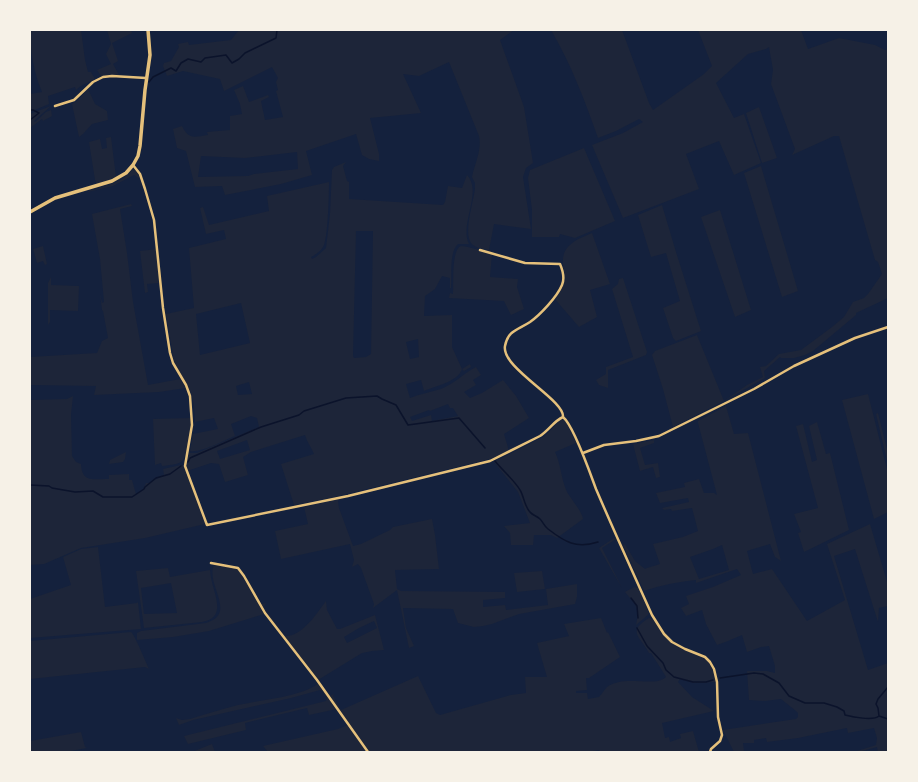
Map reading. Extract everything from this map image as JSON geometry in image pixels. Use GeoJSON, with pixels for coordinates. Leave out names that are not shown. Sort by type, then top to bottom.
{"type":"FeatureCollection","features":[{"type":"Feature","properties":{"kind":"street"},"geometry":{"type":"LineString","coordinates":[[30,212],[62,196],[119,178],[133,165],[138,156],[140,146],[146,78],[150,56],[148,30]]}},
{"type":"Feature","properties":{"kind":"street"},"geometry":{"type":"LineString","coordinates":[[55,106],[74,100],[93,82],[103,77],[112,76],[146,78]]}},
{"type":"Feature","properties":{"kind":"street"},"geometry":{"type":"LineString","coordinates":[[133,165],[140,174],[154,220],[163,308],[170,353],[190,396],[192,425],[185,466],[187,476],[207,525],[341,497],[490,461],[540,436],[556,421],[563,417]]}},
{"type":"Feature","properties":{"kind":"street"},"geometry":{"type":"LineString","coordinates":[[480,250],[525,263],[560,264],[564,275],[562,285],[541,312],[530,323],[509,335],[504,349],[506,356],[529,381],[556,403],[563,412],[563,417],[568,421],[583,453],[610,521],[652,615],[664,634],[680,647],[705,657],[714,669],[717,682],[718,717],[722,735],[720,741],[710,752]]}},
{"type":"Feature","properties":{"kind":"street"},"geometry":{"type":"LineString","coordinates":[[583,453],[604,445],[636,441],[659,436],[754,389],[794,366],[855,338],[888,327]]}},
{"type":"Feature","properties":{"kind":"street"},"geometry":{"type":"LineString","coordinates":[[211,563],[238,568],[265,613],[317,680],[368,752]]}},
{"type":"Feature","properties":{"kind":"shaded area"},"geometry":{"type":"Polygon","coordinates":[[[30,30],[81,30],[88,72],[91,72],[95,79],[76,90],[75,87],[48,96],[49,104],[30,112],[30,94],[42,92],[33,62],[30,30]]]}},
{"type":"Feature","properties":{"kind":"shaded area"},"geometry":{"type":"Polygon","coordinates":[[[107,30],[131,30],[132,33],[112,43],[118,61],[113,64],[119,75],[101,76],[97,70],[111,64],[106,54],[111,44],[107,30]]]}},
{"type":"Feature","properties":{"kind":"shaded area"},"geometry":{"type":"Polygon","coordinates":[[[239,30],[514,30],[500,40],[524,107],[533,163],[526,168],[523,177],[531,229],[494,224],[489,250],[482,249],[471,243],[468,232],[468,224],[475,188],[475,183],[472,177],[480,141],[449,62],[419,76],[403,74],[421,113],[370,118],[379,154],[379,161],[369,159],[362,155],[356,134],[306,151],[312,175],[281,184],[225,195],[222,186],[195,187],[186,151],[177,148],[173,129],[182,126],[187,134],[195,137],[208,135],[207,132],[230,130],[230,116],[242,114],[240,104],[234,90],[243,86],[249,102],[268,95],[269,97],[261,101],[265,120],[283,117],[276,91],[278,90],[276,82],[278,78],[272,67],[224,91],[220,79],[183,71],[167,76],[163,66],[164,63],[171,61],[179,47],[178,44],[188,42],[189,45],[231,40],[239,30]],[[297,152],[245,158],[201,156],[198,177],[248,176],[298,169],[297,152]]]}},
{"type":"Feature","properties":{"kind":"shaded area"},"geometry":{"type":"Polygon","coordinates":[[[551,30],[622,30],[649,103],[653,110],[704,74],[712,66],[698,30],[801,30],[808,49],[839,38],[875,45],[885,50],[888,49],[888,298],[856,313],[856,315],[813,351],[794,358],[780,357],[764,371],[765,378],[724,401],[747,385],[763,377],[760,367],[766,366],[779,354],[801,350],[832,327],[844,317],[853,302],[864,298],[868,294],[882,274],[878,262],[875,260],[839,136],[834,136],[792,155],[795,149],[771,84],[773,70],[769,47],[748,54],[716,83],[734,118],[744,114],[761,163],[734,175],[719,141],[686,154],[699,189],[623,218],[592,145],[623,133],[643,122],[639,119],[616,131],[598,138],[577,83],[551,30]]]}},
{"type":"Feature","properties":{"kind":"shaded area"},"geometry":{"type":"Polygon","coordinates":[[[88,89],[95,104],[107,111],[108,120],[92,124],[79,137],[72,104],[77,101],[88,89]]]}},
{"type":"Feature","properties":{"kind":"shaded area"},"geometry":{"type":"Polygon","coordinates":[[[51,106],[34,121],[35,122],[46,112],[51,110],[52,116],[43,121],[42,119],[30,128],[30,114],[51,106]]]}},
{"type":"Feature","properties":{"kind":"shaded area"},"geometry":{"type":"Polygon","coordinates":[[[759,107],[777,158],[762,163],[746,113],[759,107]]]}},
{"type":"Feature","properties":{"kind":"shaded area"},"geometry":{"type":"Polygon","coordinates":[[[111,137],[116,177],[97,184],[95,180],[89,142],[100,139],[102,149],[107,148],[106,138],[111,137]]]}},
{"type":"Feature","properties":{"kind":"shaded area"},"geometry":{"type":"Polygon","coordinates":[[[584,148],[615,221],[575,238],[560,234],[559,237],[532,237],[532,210],[528,178],[530,170],[584,148]]]}},
{"type":"Feature","properties":{"kind":"shaded area"},"geometry":{"type":"Polygon","coordinates":[[[346,162],[343,166],[347,181],[349,182],[349,199],[443,205],[448,186],[462,188],[467,175],[473,190],[467,227],[469,244],[458,244],[455,247],[452,258],[451,288],[450,278],[442,276],[435,289],[425,296],[424,316],[452,315],[452,347],[462,369],[456,377],[446,383],[424,391],[421,380],[406,384],[410,398],[446,387],[476,367],[481,375],[473,380],[476,385],[464,392],[470,398],[482,393],[503,380],[516,396],[529,418],[504,434],[509,451],[490,459],[330,498],[294,505],[281,464],[314,454],[305,435],[251,452],[243,457],[248,475],[225,482],[219,464],[211,463],[187,471],[189,453],[197,453],[259,427],[257,418],[251,416],[231,424],[235,436],[201,450],[190,451],[193,434],[218,429],[214,418],[195,422],[191,393],[174,361],[166,314],[194,308],[189,248],[226,239],[224,230],[206,234],[200,208],[203,207],[209,225],[269,211],[267,196],[329,182],[328,216],[325,243],[316,254],[311,257],[312,259],[326,248],[330,214],[332,170],[334,167],[346,162]],[[356,231],[354,358],[366,357],[371,354],[373,231],[356,231]],[[241,303],[196,314],[200,355],[250,343],[241,303]],[[418,339],[406,342],[410,359],[419,357],[418,339]],[[249,382],[236,386],[238,395],[252,394],[249,382]],[[448,404],[430,411],[429,410],[410,417],[412,421],[431,415],[432,421],[458,416],[453,408],[450,408],[448,404]],[[247,440],[217,451],[220,459],[250,450],[247,440]]]}},
{"type":"Feature","properties":{"kind":"shaded area"},"geometry":{"type":"Polygon","coordinates":[[[761,166],[798,291],[782,297],[744,173],[761,166]]]}},
{"type":"Feature","properties":{"kind":"shaded area"},"geometry":{"type":"Polygon","coordinates":[[[133,169],[140,177],[141,183],[140,188],[140,179],[134,175],[113,186],[88,192],[122,179],[133,169]]]}},
{"type":"Feature","properties":{"kind":"shaded area"},"geometry":{"type":"Polygon","coordinates":[[[131,204],[132,206],[120,209],[133,302],[148,385],[180,379],[186,388],[159,392],[94,395],[96,386],[30,385],[30,357],[97,353],[102,341],[108,338],[102,310],[100,294],[102,303],[104,302],[100,259],[92,214],[131,204]]]}},
{"type":"Feature","properties":{"kind":"shaded area"},"geometry":{"type":"Polygon","coordinates":[[[662,205],[701,331],[676,341],[673,338],[663,308],[680,301],[666,253],[651,257],[638,215],[662,205]]]}},
{"type":"Feature","properties":{"kind":"shaded area"},"geometry":{"type":"Polygon","coordinates":[[[720,210],[751,310],[735,317],[701,217],[720,210]]]}},
{"type":"Feature","properties":{"kind":"shaded area"},"geometry":{"type":"Polygon","coordinates":[[[592,233],[610,284],[590,290],[597,317],[579,327],[554,298],[565,280],[563,257],[565,252],[576,240],[592,233]]]}},
{"type":"Feature","properties":{"kind":"shaded area"},"geometry":{"type":"Polygon","coordinates":[[[43,246],[47,264],[45,265],[43,261],[37,263],[33,249],[43,246]]]}},
{"type":"Feature","properties":{"kind":"shaded area"},"geometry":{"type":"Polygon","coordinates":[[[461,246],[492,254],[490,277],[518,279],[517,287],[524,309],[511,315],[504,301],[449,298],[450,293],[453,294],[454,260],[458,249],[461,246]]]}},
{"type":"Feature","properties":{"kind":"shaded area"},"geometry":{"type":"Polygon","coordinates":[[[157,249],[159,283],[147,284],[148,292],[145,293],[140,251],[157,249]]]}},
{"type":"Feature","properties":{"kind":"shaded area"},"geometry":{"type":"Polygon","coordinates":[[[51,277],[51,285],[79,286],[78,311],[50,310],[50,322],[48,325],[48,283],[51,277]]]}},
{"type":"Feature","properties":{"kind":"shaded area"},"geometry":{"type":"Polygon","coordinates":[[[623,278],[647,352],[646,355],[608,370],[608,388],[599,385],[596,380],[606,374],[606,367],[633,357],[612,289],[618,284],[619,279],[623,278]]]}},
{"type":"Feature","properties":{"kind":"shaded area"},"geometry":{"type":"Polygon","coordinates":[[[697,335],[724,401],[673,427],[652,355],[655,351],[697,335]]]}},
{"type":"Feature","properties":{"kind":"shaded area"},"geometry":{"type":"Polygon","coordinates":[[[470,364],[471,367],[464,371],[462,369],[470,364]]]}},
{"type":"Feature","properties":{"kind":"shaded area"},"geometry":{"type":"Polygon","coordinates":[[[868,394],[888,473],[888,512],[874,519],[842,400],[868,394]]]}},
{"type":"Feature","properties":{"kind":"shaded area"},"geometry":{"type":"Polygon","coordinates":[[[73,396],[71,415],[72,456],[76,462],[81,464],[82,470],[86,477],[89,479],[109,479],[109,475],[129,474],[129,480],[132,480],[136,494],[143,490],[146,483],[149,483],[164,475],[163,469],[181,465],[183,466],[194,493],[205,524],[145,538],[81,548],[44,564],[30,565],[30,400],[67,399],[73,396]]]}},
{"type":"Feature","properties":{"kind":"shaded area"},"geometry":{"type":"Polygon","coordinates":[[[726,406],[734,434],[748,433],[781,561],[775,557],[770,544],[747,551],[753,574],[772,569],[807,621],[845,600],[827,544],[870,524],[888,585],[888,606],[879,608],[878,622],[855,549],[834,556],[868,670],[888,663],[888,752],[878,752],[877,747],[854,752],[876,745],[877,738],[874,728],[848,733],[847,728],[798,738],[767,742],[766,738],[754,740],[754,743],[743,743],[744,751],[734,752],[723,730],[796,719],[798,717],[798,713],[781,699],[765,701],[749,700],[747,671],[767,671],[775,673],[775,666],[769,646],[747,652],[742,635],[717,645],[706,624],[702,610],[686,616],[681,608],[689,604],[686,596],[713,587],[741,575],[737,569],[696,583],[696,580],[663,585],[644,591],[623,545],[625,544],[635,561],[645,569],[660,564],[653,544],[683,537],[698,531],[692,508],[672,511],[671,509],[664,510],[662,508],[689,502],[688,498],[660,503],[656,493],[685,487],[684,483],[699,479],[704,493],[714,493],[717,495],[698,421],[726,406]],[[722,545],[690,557],[699,579],[729,570],[722,545]]]}},
{"type":"Feature","properties":{"kind":"shaded area"},"geometry":{"type":"Polygon","coordinates":[[[878,413],[888,453],[888,465],[876,414],[878,413]]]}},
{"type":"Feature","properties":{"kind":"shaded area"},"geometry":{"type":"Polygon","coordinates":[[[191,418],[189,442],[184,459],[181,462],[174,464],[162,466],[161,463],[155,465],[153,419],[191,418]]]}},
{"type":"Feature","properties":{"kind":"shaded area"},"geometry":{"type":"Polygon","coordinates":[[[560,420],[564,420],[567,423],[576,443],[555,452],[559,461],[563,482],[567,492],[583,519],[557,538],[551,535],[534,535],[533,545],[511,545],[510,533],[504,526],[530,523],[518,492],[494,462],[545,436],[560,420]]]}},
{"type":"Feature","properties":{"kind":"shaded area"},"geometry":{"type":"Polygon","coordinates":[[[817,422],[826,454],[830,453],[849,530],[804,552],[798,533],[801,532],[794,514],[818,508],[796,426],[803,424],[812,462],[817,460],[809,426],[817,422]]]}},
{"type":"Feature","properties":{"kind":"shaded area"},"geometry":{"type":"Polygon","coordinates":[[[654,440],[654,443],[640,448],[645,465],[658,463],[660,477],[656,478],[653,467],[640,471],[633,444],[654,440]]]}},
{"type":"Feature","properties":{"kind":"shaded area"},"geometry":{"type":"Polygon","coordinates":[[[126,452],[123,462],[109,464],[110,460],[126,452]]]}},
{"type":"Feature","properties":{"kind":"shaded area"},"geometry":{"type":"Polygon","coordinates":[[[339,499],[339,508],[353,546],[361,544],[390,530],[393,527],[432,519],[439,569],[395,570],[397,589],[401,591],[505,592],[505,598],[483,600],[483,607],[505,605],[506,610],[548,605],[546,589],[577,584],[577,597],[575,604],[519,614],[492,624],[474,627],[458,623],[453,609],[403,608],[406,628],[414,646],[409,648],[397,590],[373,608],[374,604],[361,568],[358,564],[352,567],[354,560],[350,544],[281,559],[275,531],[308,524],[304,507],[339,499]]]}},
{"type":"Feature","properties":{"kind":"shaded area"},"geometry":{"type":"Polygon","coordinates":[[[614,538],[616,539],[602,548],[622,588],[599,548],[614,538]]]}},
{"type":"Feature","properties":{"kind":"shaded area"},"geometry":{"type":"Polygon","coordinates":[[[616,539],[618,540],[636,581],[616,539]]]}},
{"type":"Feature","properties":{"kind":"shaded area"},"geometry":{"type":"Polygon","coordinates":[[[98,547],[105,607],[138,602],[141,629],[30,638],[30,599],[71,585],[63,557],[81,549],[98,547]]]}},
{"type":"Feature","properties":{"kind":"shaded area"},"geometry":{"type":"Polygon","coordinates":[[[214,565],[237,569],[240,571],[264,614],[209,631],[173,637],[137,640],[137,633],[141,631],[206,623],[215,619],[219,613],[220,606],[213,581],[212,573],[214,565]]]}},
{"type":"Feature","properties":{"kind":"shaded area"},"geometry":{"type":"Polygon","coordinates":[[[168,568],[170,577],[210,570],[217,602],[215,615],[202,622],[144,628],[136,571],[168,568]],[[171,583],[141,588],[144,614],[177,613],[171,583]]]}},
{"type":"Feature","properties":{"kind":"shaded area"},"geometry":{"type":"Polygon","coordinates":[[[542,571],[545,589],[517,592],[514,573],[542,571]]]}},
{"type":"Feature","properties":{"kind":"shaded area"},"geometry":{"type":"Polygon","coordinates":[[[634,587],[639,588],[649,614],[636,625],[638,614],[636,607],[625,592],[634,587]]]}},
{"type":"Feature","properties":{"kind":"shaded area"},"geometry":{"type":"Polygon","coordinates":[[[326,601],[327,610],[337,629],[375,615],[384,650],[362,653],[318,680],[287,640],[261,604],[266,603],[264,607],[285,636],[297,633],[303,629],[314,618],[326,601]],[[374,621],[344,637],[347,643],[377,628],[374,621]]]}},
{"type":"Feature","properties":{"kind":"shaded area"},"geometry":{"type":"Polygon","coordinates":[[[601,618],[620,657],[589,678],[586,678],[587,690],[576,691],[576,693],[587,693],[588,699],[599,697],[607,687],[614,683],[631,681],[647,682],[661,680],[666,677],[637,634],[638,627],[642,623],[649,618],[653,619],[671,642],[682,649],[702,657],[711,665],[714,672],[716,682],[694,683],[680,679],[678,682],[692,697],[714,711],[662,723],[665,738],[669,737],[670,742],[681,738],[680,734],[693,731],[699,752],[600,752],[599,750],[588,752],[369,752],[330,696],[334,694],[333,696],[341,710],[418,676],[436,713],[440,715],[511,695],[526,693],[525,677],[547,677],[537,643],[569,636],[564,624],[601,618]]]}},
{"type":"Feature","properties":{"kind":"shaded area"},"geometry":{"type":"Polygon","coordinates":[[[131,632],[138,643],[149,669],[145,667],[30,679],[30,641],[131,632]]]}},
{"type":"Feature","properties":{"kind":"shaded area"},"geometry":{"type":"Polygon","coordinates":[[[318,684],[337,709],[309,715],[307,708],[245,723],[246,730],[188,744],[184,736],[326,701],[327,698],[320,690],[193,720],[179,725],[176,718],[182,720],[190,719],[238,705],[280,698],[301,692],[318,684]]]}},
{"type":"Feature","properties":{"kind":"shaded area"},"geometry":{"type":"Polygon","coordinates":[[[348,725],[367,752],[268,752],[263,746],[338,729],[348,725]]]}},
{"type":"Feature","properties":{"kind":"shaded area"},"geometry":{"type":"Polygon","coordinates":[[[81,732],[85,747],[87,748],[65,752],[30,752],[30,741],[81,732]]]}},
{"type":"Feature","properties":{"kind":"shaded area"},"geometry":{"type":"Polygon","coordinates":[[[212,744],[215,752],[192,752],[212,744]]]}},
{"type":"Feature","properties":{"kind":"waterway"},"geometry":{"type":"LineString","coordinates":[[149,82],[153,77],[171,68],[176,71],[181,63],[188,59],[201,62],[205,58],[226,55],[232,63],[245,53],[276,38],[277,30]]}},
{"type":"Feature","properties":{"kind":"waterway"},"geometry":{"type":"LineString","coordinates":[[30,110],[39,113]]}},
{"type":"Feature","properties":{"kind":"waterway"},"geometry":{"type":"LineString","coordinates":[[30,120],[39,113]]}},
{"type":"Feature","properties":{"kind":"waterway"},"geometry":{"type":"LineString","coordinates":[[188,462],[190,458],[261,427],[299,415],[304,411],[346,398],[377,396],[396,405],[408,425],[459,418],[485,448]]}},
{"type":"Feature","properties":{"kind":"waterway"},"geometry":{"type":"LineString","coordinates":[[495,461],[518,487],[528,510],[540,519],[545,527],[560,538],[571,543],[583,545],[598,542]]}},
{"type":"Feature","properties":{"kind":"waterway"},"geometry":{"type":"LineString","coordinates":[[30,485],[49,486],[52,488],[75,492],[93,491],[103,497],[132,497],[156,478],[170,474],[181,466]]}},
{"type":"Feature","properties":{"kind":"waterway"},"geometry":{"type":"LineString","coordinates":[[631,598],[637,606],[638,618]]}},
{"type":"Feature","properties":{"kind":"waterway"},"geometry":{"type":"LineString","coordinates":[[637,628],[647,646],[663,663],[666,670],[674,677],[693,682],[706,682],[713,680]]}},
{"type":"Feature","properties":{"kind":"waterway"},"geometry":{"type":"LineString","coordinates":[[720,678],[754,673],[763,674],[779,683],[789,696],[805,703],[824,703],[837,707],[844,711],[845,715],[853,717],[872,718],[879,716]]}},
{"type":"Feature","properties":{"kind":"waterway"},"geometry":{"type":"LineString","coordinates":[[888,687],[878,699],[876,704],[879,716],[888,719]]}}]}
